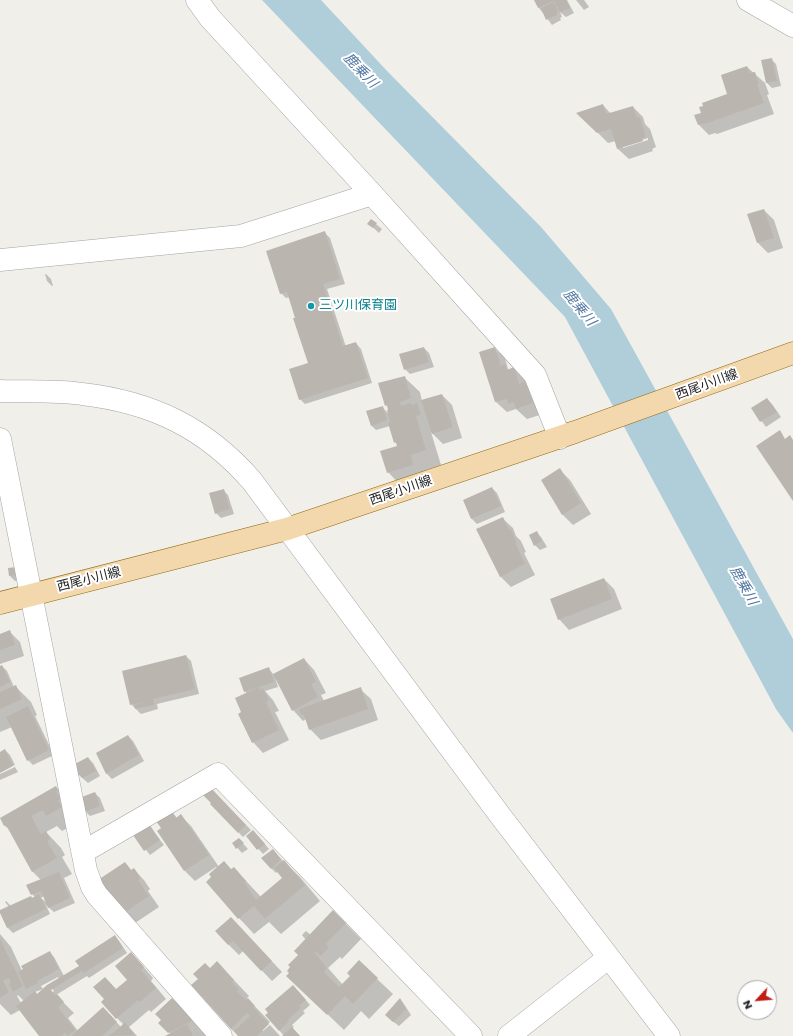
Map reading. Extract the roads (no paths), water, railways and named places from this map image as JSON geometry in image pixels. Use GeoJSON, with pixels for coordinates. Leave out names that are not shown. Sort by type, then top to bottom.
{"type":"FeatureCollection","features":[{"type":"Feature","properties":{"kind":"main road","name":"西尾小川線"},"geometry":{"type":"LineString","coordinates":[[0,603],[287,529],[568,435],[793,353]]}},
{"type":"Feature","properties":{"kind":"street"},"geometry":{"type":"LineString","coordinates":[[197,0],[210,18],[372,194],[535,375],[568,435]]}},
{"type":"Feature","properties":{"kind":"street"},"geometry":{"type":"LineString","coordinates":[[748,0],[793,26]]}},
{"type":"Feature","properties":{"kind":"street"},"geometry":{"type":"LineString","coordinates":[[0,260],[242,236],[372,194]]}},
{"type":"Feature","properties":{"kind":"street"},"geometry":{"type":"LineString","coordinates":[[0,391],[81,394],[131,402],[171,418],[196,431],[218,447],[237,464],[252,481],[608,958],[669,1036]]}},
{"type":"Feature","properties":{"kind":"street"},"geometry":{"type":"LineString","coordinates":[[0,439],[86,870],[92,887],[97,895],[221,1036]]}},
{"type":"Feature","properties":{"kind":"street"},"geometry":{"type":"LineString","coordinates":[[83,852],[218,774],[471,1036]]}},
{"type":"Feature","properties":{"kind":"street"},"geometry":{"type":"LineString","coordinates":[[509,1036],[608,958]]}},
{"type":"Feature","properties":{"kind":"water","name":"鹿乗川"},"geometry":{"type":"Polygon","coordinates":[[[262,0],[321,0],[388,72],[541,227],[611,309],[793,639],[793,733],[776,709],[565,317],[262,0]]]}},
{"type":"Feature","properties":{"kind":"place","name":"三ツ川保育園"},"geometry":{"type":"Point","coordinates":[311,306]}}]}
